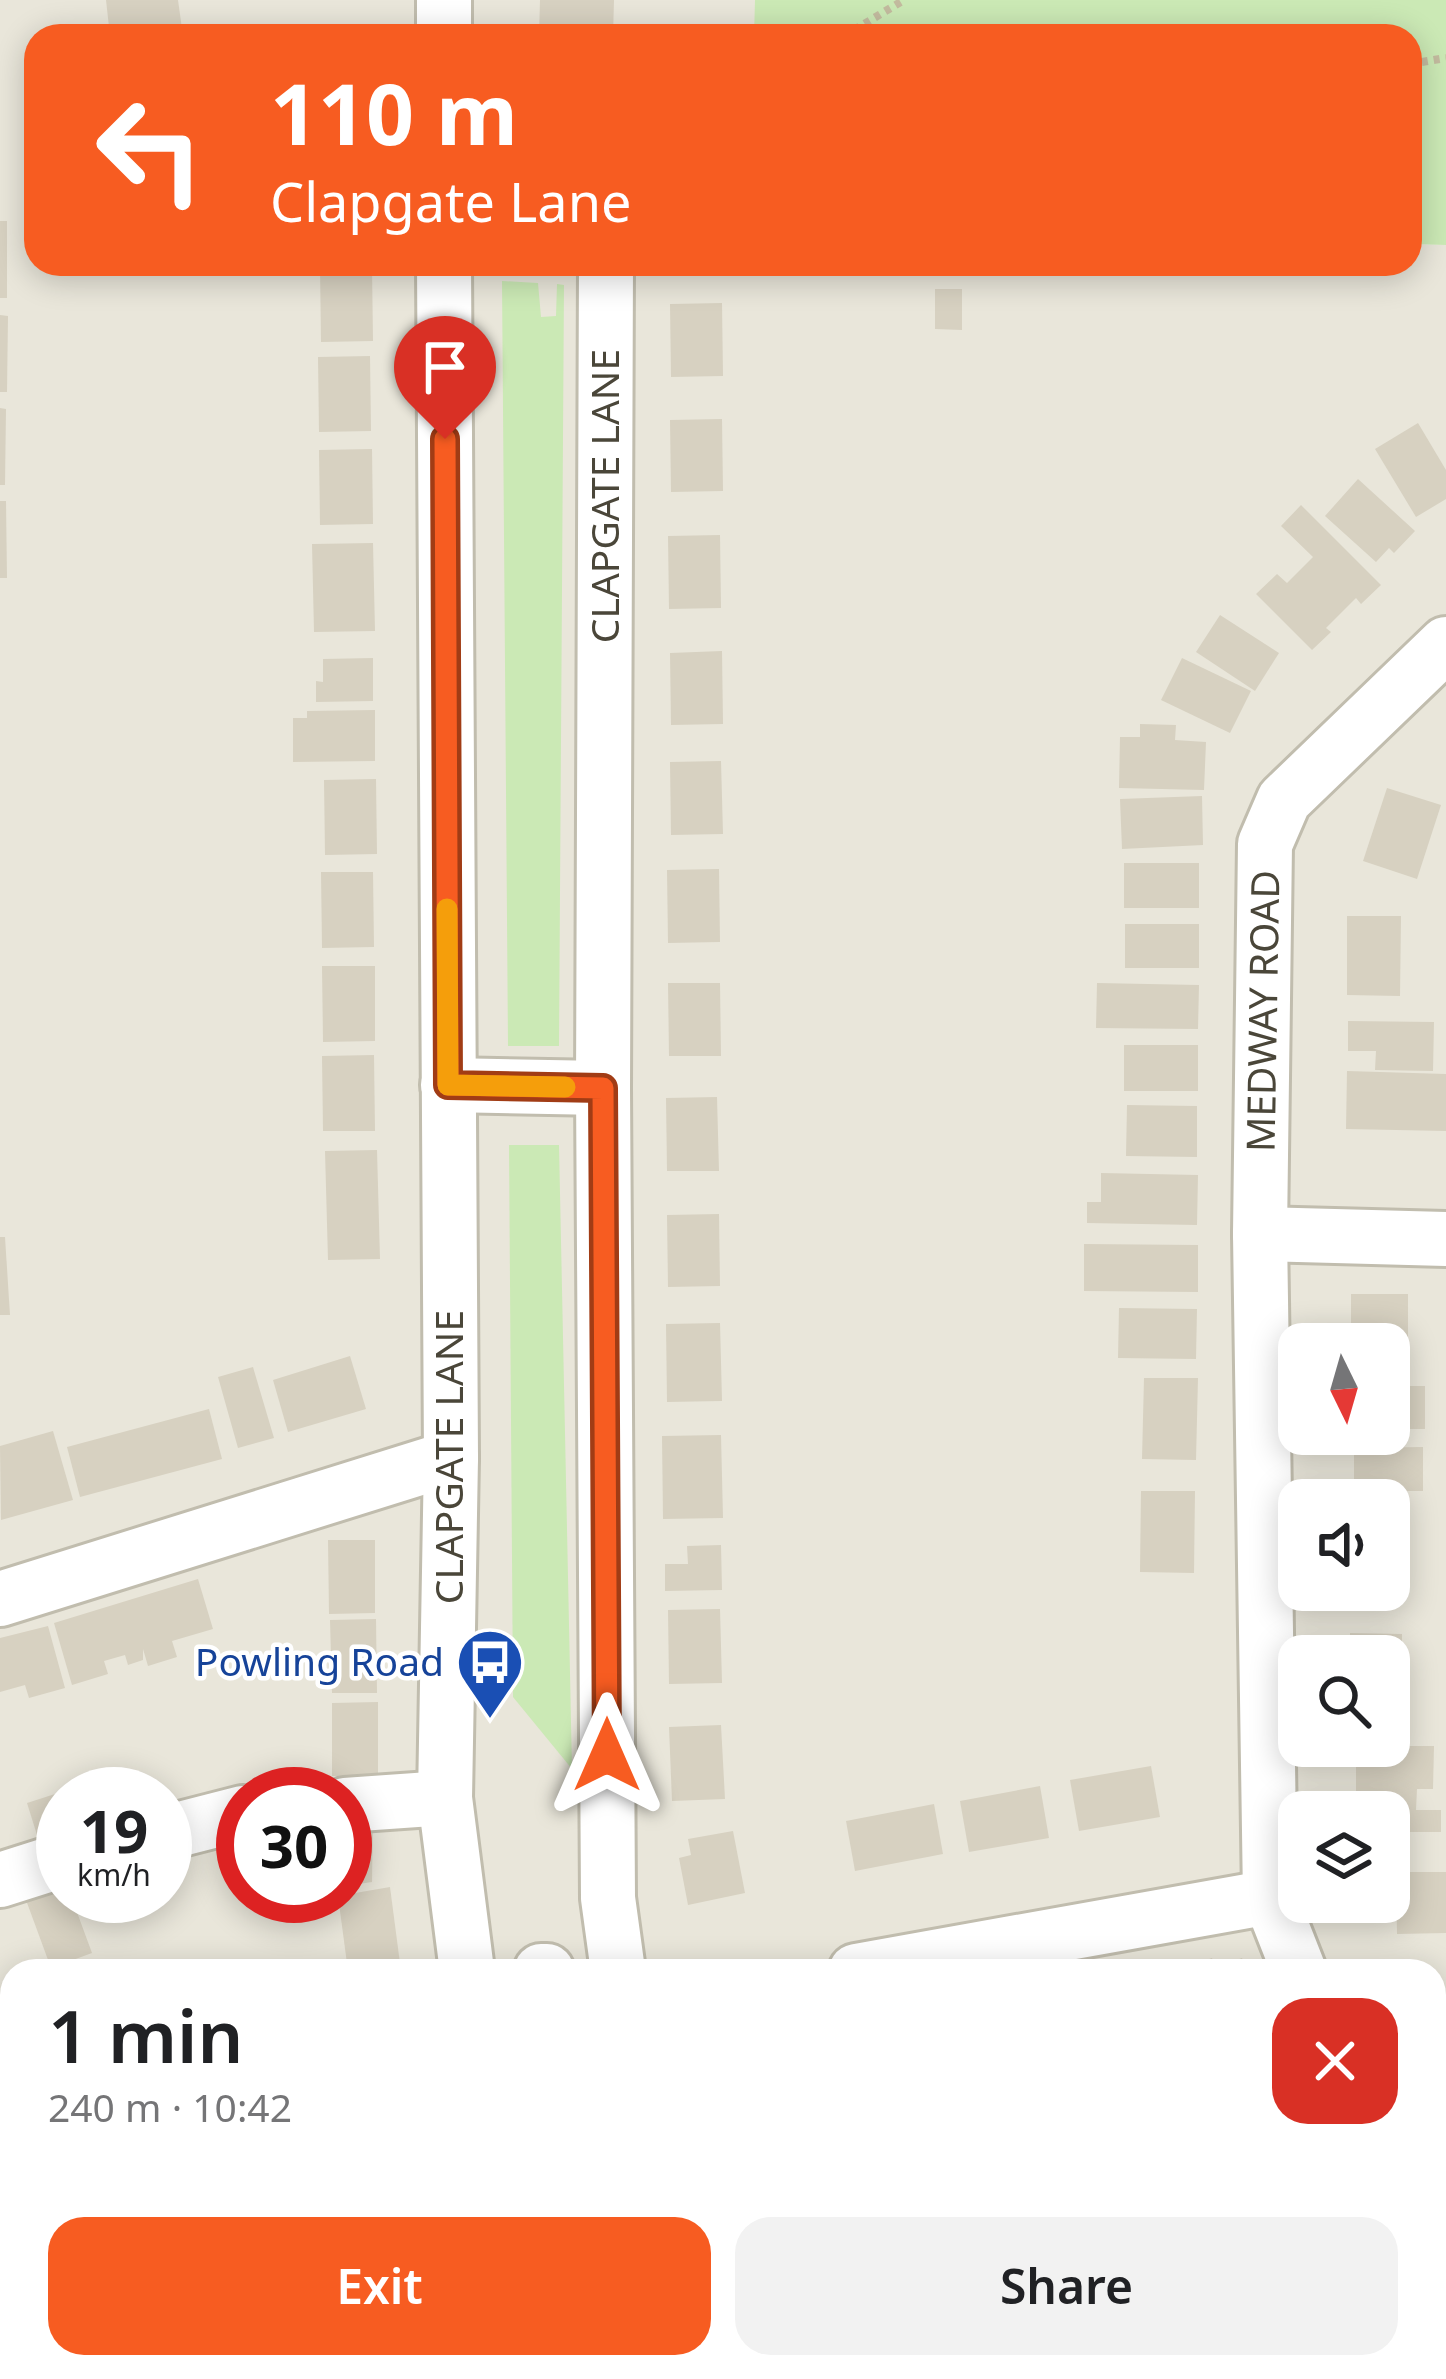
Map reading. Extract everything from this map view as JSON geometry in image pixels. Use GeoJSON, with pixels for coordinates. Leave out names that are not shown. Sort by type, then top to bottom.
{"type":"FeatureCollection","features":[{"type":"Feature","properties":{"kind":"street","name":"CLAPGATE LANE"},"geometry":{"type":"LineString","coordinates":[[444,276],[451,1457],[445,1798],[465,1959]]}},
{"type":"Feature","properties":{"kind":"street","name":"CLAPGATE LANE"},"geometry":{"type":"LineString","coordinates":[[606,276],[603,1088],[608,1898],[616,1959]]}},
{"type":"Feature","properties":{"kind":"street","name":"MEDWAY ROAD"},"geometry":{"type":"LineString","coordinates":[[1270,1897],[1260,1234],[1265,844],[1284,800],[1446,644]]}},
{"type":"Feature","properties":{"kind":"street"},"geometry":{"type":"LineString","coordinates":[[448,1085],[603,1088]]}},
{"type":"Feature","properties":{"kind":"street"},"geometry":{"type":"LineString","coordinates":[[1260,1234],[1446,1239]]}},
{"type":"Feature","properties":{"kind":"street"},"geometry":{"type":"LineString","coordinates":[[0,1599],[451,1457]]}},
{"type":"Feature","properties":{"kind":"street"},"geometry":{"type":"LineString","coordinates":[[372,1802],[445,1798]]}},
{"type":"Feature","properties":{"kind":"street"},"geometry":{"type":"LineString","coordinates":[[0,1880],[36,1869]]}},
{"type":"Feature","properties":{"kind":"street"},"geometry":{"type":"LineString","coordinates":[[923,1959],[1270,1897],[1294,1959]]}},
{"type":"Feature","properties":{"kind":"path"},"geometry":{"type":"LineString","coordinates":[[864,24],[904,0]]}},
{"type":"Feature","properties":{"kind":"shaded area"},"geometry":{"type":"Polygon","coordinates":[[[0,0],[764,0],[761,24],[24,24],[24,276],[1422,276],[1422,244],[1446,245],[1446,1959],[0,1959],[0,0]]]}},
{"type":"Feature","properties":{"kind":"green space"},"geometry":{"type":"Polygon","coordinates":[[[755,0],[1446,0],[1446,245],[1422,244],[1422,24],[754,24],[755,0]]]}},
{"type":"Feature","properties":{"kind":"green space"},"geometry":{"type":"Polygon","coordinates":[[[502,281],[538,283],[541,317],[556,316],[557,284],[564,285],[559,1046],[508,1046],[502,281]]]}},
{"type":"Feature","properties":{"kind":"green space"},"geometry":{"type":"Polygon","coordinates":[[[509,1145],[559,1145],[572,1769],[513,1697],[509,1145]]]}},
{"type":"Feature","properties":{"kind":"building"},"geometry":{"type":"Polygon","coordinates":[[[106,0],[178,0],[181,24],[109,24],[106,0]]]}},
{"type":"Feature","properties":{"kind":"building"},"geometry":{"type":"Polygon","coordinates":[[[540,0],[614,0],[613,24],[539,24],[540,0]]]}},
{"type":"Feature","properties":{"kind":"building"},"geometry":{"type":"Polygon","coordinates":[[[0,221],[7,221],[7,298],[0,298],[0,221]]]}},
{"type":"Feature","properties":{"kind":"building"},"geometry":{"type":"Polygon","coordinates":[[[320,276],[372,276],[373,341],[321,342],[320,276]]]}},
{"type":"Feature","properties":{"kind":"building"},"geometry":{"type":"Polygon","coordinates":[[[935,289],[962,289],[962,330],[935,329],[935,289]]]}},
{"type":"Feature","properties":{"kind":"building"},"geometry":{"type":"Polygon","coordinates":[[[722,303],[723,376],[671,377],[670,304],[722,303]]]}},
{"type":"Feature","properties":{"kind":"building"},"geometry":{"type":"Polygon","coordinates":[[[0,315],[8,316],[7,392],[0,392],[0,315]]]}},
{"type":"Feature","properties":{"kind":"building"},"geometry":{"type":"Polygon","coordinates":[[[370,356],[371,431],[319,432],[318,357],[370,356]]]}},
{"type":"Feature","properties":{"kind":"building"},"geometry":{"type":"Polygon","coordinates":[[[0,408],[6,409],[5,485],[0,485],[0,408]]]}},
{"type":"Feature","properties":{"kind":"building"},"geometry":{"type":"Polygon","coordinates":[[[722,419],[723,491],[671,492],[670,420],[722,419]]]}},
{"type":"Feature","properties":{"kind":"building"},"geometry":{"type":"Polygon","coordinates":[[[1418,423],[1446,470],[1446,499],[1416,517],[1375,449],[1418,423]]]}},
{"type":"Feature","properties":{"kind":"building"},"geometry":{"type":"Polygon","coordinates":[[[372,449],[373,524],[320,525],[319,450],[372,449]]]}},
{"type":"Feature","properties":{"kind":"building"},"geometry":{"type":"Polygon","coordinates":[[[1358,479],[1415,531],[1394,553],[1389,548],[1376,562],[1325,516],[1358,479]]]}},
{"type":"Feature","properties":{"kind":"building"},"geometry":{"type":"Polygon","coordinates":[[[0,501],[6,501],[7,578],[0,578],[0,501]]]}},
{"type":"Feature","properties":{"kind":"building"},"geometry":{"type":"Polygon","coordinates":[[[1301,505],[1381,585],[1361,604],[1356,598],[1312,650],[1256,594],[1277,574],[1287,583],[1313,557],[1281,526],[1301,505]]]}},
{"type":"Feature","properties":{"kind":"building"},"geometry":{"type":"Polygon","coordinates":[[[720,535],[721,608],[669,609],[668,536],[720,535]]]}},
{"type":"Feature","properties":{"kind":"building"},"geometry":{"type":"Polygon","coordinates":[[[373,543],[375,631],[314,632],[312,544],[373,543]]]}},
{"type":"Feature","properties":{"kind":"building"},"geometry":{"type":"Polygon","coordinates":[[[1220,615],[1279,653],[1255,691],[1196,652],[1220,615]]]}},
{"type":"Feature","properties":{"kind":"building"},"geometry":{"type":"Polygon","coordinates":[[[722,651],[723,724],[671,725],[670,653],[722,651]]]}},
{"type":"Feature","properties":{"kind":"building"},"geometry":{"type":"Polygon","coordinates":[[[373,658],[373,701],[316,702],[316,681],[323,682],[323,659],[373,658]]]}},
{"type":"Feature","properties":{"kind":"building"},"geometry":{"type":"Polygon","coordinates":[[[1182,658],[1251,691],[1230,733],[1161,700],[1182,658]]]}},
{"type":"Feature","properties":{"kind":"building"},"geometry":{"type":"Polygon","coordinates":[[[375,710],[375,761],[293,762],[293,718],[307,718],[307,711],[375,710]]]}},
{"type":"Feature","properties":{"kind":"building"},"geometry":{"type":"Polygon","coordinates":[[[1140,724],[1176,725],[1175,740],[1206,742],[1204,790],[1119,788],[1120,737],[1140,737],[1140,724]]]}},
{"type":"Feature","properties":{"kind":"building"},"geometry":{"type":"Polygon","coordinates":[[[721,761],[723,834],[671,835],[670,762],[721,761]]]}},
{"type":"Feature","properties":{"kind":"building"},"geometry":{"type":"Polygon","coordinates":[[[376,779],[377,854],[325,855],[324,780],[376,779]]]}},
{"type":"Feature","properties":{"kind":"building"},"geometry":{"type":"Polygon","coordinates":[[[1387,788],[1441,805],[1417,879],[1363,861],[1387,788]]]}},
{"type":"Feature","properties":{"kind":"building"},"geometry":{"type":"Polygon","coordinates":[[[1202,796],[1203,845],[1122,849],[1120,799],[1202,796]]]}},
{"type":"Feature","properties":{"kind":"building"},"geometry":{"type":"Polygon","coordinates":[[[1124,863],[1199,863],[1199,908],[1124,908],[1124,863]]]}},
{"type":"Feature","properties":{"kind":"building"},"geometry":{"type":"Polygon","coordinates":[[[719,869],[720,942],[668,943],[667,870],[719,869]]]}},
{"type":"Feature","properties":{"kind":"building"},"geometry":{"type":"Polygon","coordinates":[[[321,872],[373,872],[374,947],[322,948],[321,872]]]}},
{"type":"Feature","properties":{"kind":"building"},"geometry":{"type":"Polygon","coordinates":[[[1347,916],[1401,916],[1400,996],[1347,995],[1347,916]]]}},
{"type":"Feature","properties":{"kind":"building"},"geometry":{"type":"Polygon","coordinates":[[[1125,924],[1199,924],[1199,968],[1125,968],[1125,924]]]}},
{"type":"Feature","properties":{"kind":"building"},"geometry":{"type":"Polygon","coordinates":[[[322,966],[375,966],[375,1041],[323,1042],[322,966]]]}},
{"type":"Feature","properties":{"kind":"building"},"geometry":{"type":"Polygon","coordinates":[[[668,983],[720,983],[721,1056],[669,1056],[668,983]]]}},
{"type":"Feature","properties":{"kind":"building"},"geometry":{"type":"Polygon","coordinates":[[[1097,983],[1199,985],[1198,1029],[1096,1028],[1097,983]]]}},
{"type":"Feature","properties":{"kind":"building"},"geometry":{"type":"Polygon","coordinates":[[[1348,1021],[1434,1022],[1433,1071],[1375,1070],[1376,1051],[1348,1051],[1348,1021]]]}},
{"type":"Feature","properties":{"kind":"building"},"geometry":{"type":"Polygon","coordinates":[[[1124,1045],[1198,1045],[1198,1091],[1124,1091],[1124,1045]]]}},
{"type":"Feature","properties":{"kind":"building"},"geometry":{"type":"Polygon","coordinates":[[[374,1055],[375,1131],[323,1131],[322,1056],[374,1055]]]}},
{"type":"Feature","properties":{"kind":"building"},"geometry":{"type":"Polygon","coordinates":[[[1347,1071],[1446,1074],[1446,1131],[1346,1129],[1347,1071]]]}},
{"type":"Feature","properties":{"kind":"building"},"geometry":{"type":"Polygon","coordinates":[[[717,1097],[719,1171],[667,1171],[666,1098],[717,1097]]]}},
{"type":"Feature","properties":{"kind":"building"},"geometry":{"type":"Polygon","coordinates":[[[1127,1105],[1197,1106],[1197,1157],[1126,1156],[1127,1105]]]}},
{"type":"Feature","properties":{"kind":"building"},"geometry":{"type":"Polygon","coordinates":[[[377,1150],[380,1259],[328,1260],[325,1151],[377,1150]]]}},
{"type":"Feature","properties":{"kind":"building"},"geometry":{"type":"Polygon","coordinates":[[[1101,1173],[1198,1175],[1197,1225],[1087,1223],[1087,1202],[1101,1202],[1101,1173]]]}},
{"type":"Feature","properties":{"kind":"building"},"geometry":{"type":"Polygon","coordinates":[[[719,1214],[720,1286],[668,1287],[667,1215],[719,1214]]]}},
{"type":"Feature","properties":{"kind":"building"},"geometry":{"type":"Polygon","coordinates":[[[0,1237],[5,1237],[10,1315],[0,1315],[0,1237]]]}},
{"type":"Feature","properties":{"kind":"building"},"geometry":{"type":"Polygon","coordinates":[[[1084,1244],[1198,1245],[1198,1292],[1084,1291],[1084,1244]]]}},
{"type":"Feature","properties":{"kind":"building"},"geometry":{"type":"Polygon","coordinates":[[[1351,1294],[1408,1294],[1408,1323],[1351,1323],[1351,1294]]]}},
{"type":"Feature","properties":{"kind":"building"},"geometry":{"type":"Polygon","coordinates":[[[1119,1308],[1197,1309],[1196,1359],[1118,1358],[1119,1308]]]}},
{"type":"Feature","properties":{"kind":"building"},"geometry":{"type":"Polygon","coordinates":[[[720,1323],[722,1401],[667,1402],[666,1324],[720,1323]]]}},
{"type":"Feature","properties":{"kind":"building"},"geometry":{"type":"Polygon","coordinates":[[[350,1356],[366,1409],[288,1432],[273,1380],[350,1356]]]}},
{"type":"Feature","properties":{"kind":"building"},"geometry":{"type":"Polygon","coordinates":[[[253,1367],[274,1438],[238,1448],[218,1377],[253,1367]]]}},
{"type":"Feature","properties":{"kind":"building"},"geometry":{"type":"Polygon","coordinates":[[[1144,1378],[1198,1378],[1196,1460],[1142,1459],[1144,1378]]]}},
{"type":"Feature","properties":{"kind":"building"},"geometry":{"type":"Polygon","coordinates":[[[1410,1386],[1425,1386],[1425,1429],[1410,1429],[1410,1386]]]}},
{"type":"Feature","properties":{"kind":"building"},"geometry":{"type":"Polygon","coordinates":[[[209,1409],[222,1459],[80,1497],[67,1447],[209,1409]]]}},
{"type":"Feature","properties":{"kind":"building"},"geometry":{"type":"Polygon","coordinates":[[[53,1431],[73,1500],[1,1520],[0,1446],[53,1431]]]}},
{"type":"Feature","properties":{"kind":"building"},"geometry":{"type":"Polygon","coordinates":[[[721,1435],[723,1518],[663,1519],[662,1436],[721,1435]]]}},
{"type":"Feature","properties":{"kind":"building"},"geometry":{"type":"Polygon","coordinates":[[[1410,1447],[1423,1447],[1423,1491],[1410,1491],[1410,1479],[1354,1479],[1354,1455],[1410,1455],[1410,1447]]]}},
{"type":"Feature","properties":{"kind":"building"},"geometry":{"type":"Polygon","coordinates":[[[1141,1491],[1195,1491],[1194,1573],[1140,1572],[1141,1491]]]}},
{"type":"Feature","properties":{"kind":"building"},"geometry":{"type":"Polygon","coordinates":[[[328,1540],[375,1540],[375,1613],[329,1614],[328,1540]]]}},
{"type":"Feature","properties":{"kind":"building"},"geometry":{"type":"Polygon","coordinates":[[[721,1545],[722,1590],[665,1591],[665,1564],[688,1564],[687,1546],[721,1545]]]}},
{"type":"Feature","properties":{"kind":"building"},"geometry":{"type":"Polygon","coordinates":[[[198,1579],[213,1629],[172,1641],[177,1657],[148,1666],[143,1649],[143,1660],[128,1665],[125,1655],[104,1661],[108,1674],[72,1685],[54,1623],[198,1579]]]}},
{"type":"Feature","properties":{"kind":"building"},"geometry":{"type":"Polygon","coordinates":[[[720,1609],[722,1683],[669,1684],[668,1610],[720,1609]]]}},
{"type":"Feature","properties":{"kind":"building"},"geometry":{"type":"Polygon","coordinates":[[[376,1619],[377,1693],[332,1693],[330,1620],[376,1619]]]}},
{"type":"Feature","properties":{"kind":"building"},"geometry":{"type":"Polygon","coordinates":[[[48,1626],[65,1688],[29,1698],[25,1685],[0,1692],[0,1638],[48,1626]]]}},
{"type":"Feature","properties":{"kind":"building"},"geometry":{"type":"Polygon","coordinates":[[[378,1702],[378,1776],[372,1776],[372,1767],[332,1767],[332,1703],[378,1702]]]}},
{"type":"Feature","properties":{"kind":"building"},"geometry":{"type":"Polygon","coordinates":[[[721,1725],[725,1799],[672,1801],[669,1727],[721,1725]]]}},
{"type":"Feature","properties":{"kind":"building"},"geometry":{"type":"Polygon","coordinates":[[[1410,1746],[1434,1746],[1433,1789],[1417,1789],[1416,1810],[1441,1810],[1441,1832],[1410,1832],[1410,1791],[1356,1791],[1356,1767],[1410,1767],[1410,1746]]]}},
{"type":"Feature","properties":{"kind":"building"},"geometry":{"type":"Polygon","coordinates":[[[1151,1766],[1160,1817],[1079,1831],[1070,1780],[1151,1766]]]}},
{"type":"Feature","properties":{"kind":"building"},"geometry":{"type":"Polygon","coordinates":[[[1040,1786],[1049,1838],[969,1852],[960,1801],[1040,1786]]]}},
{"type":"Feature","properties":{"kind":"building"},"geometry":{"type":"Polygon","coordinates":[[[36,1800],[36,1832],[27,1803],[36,1800]]]}},
{"type":"Feature","properties":{"kind":"building"},"geometry":{"type":"Polygon","coordinates":[[[934,1804],[943,1854],[855,1871],[846,1821],[934,1804]]]}},
{"type":"Feature","properties":{"kind":"building"},"geometry":{"type":"Polygon","coordinates":[[[733,1831],[745,1893],[688,1905],[679,1858],[691,1855],[688,1839],[733,1831]]]}},
{"type":"Feature","properties":{"kind":"building"},"geometry":{"type":"Polygon","coordinates":[[[1410,1872],[1446,1872],[1446,1933],[1397,1934],[1397,1923],[1410,1923],[1410,1872]]]}},
{"type":"Feature","properties":{"kind":"building"},"geometry":{"type":"Polygon","coordinates":[[[36,1878],[36,1923],[81,1923],[92,1953],[76,1959],[48,1959],[19,1881],[36,1878]]]}},
{"type":"Feature","properties":{"kind":"building"},"geometry":{"type":"Polygon","coordinates":[[[390,1887],[399,1959],[346,1959],[342,1923],[372,1923],[372,1890],[390,1887]]]}},
{"type":"Feature","properties":{"kind":"slow traffic"},"geometry":{"type":"LineString","coordinates":[[447,909],[448,1085],[565,1087]]}},
{"type":"Feature","properties":{"kind":"place","name":"Powling Road"},"geometry":{"type":"Point","coordinates":[490,1721]}},
{"type":"Feature","properties":{"kind":"route"},"geometry":{"type":"LineString","coordinates":[[445,439],[448,1085],[603,1088],[607,1755]]}}]}
